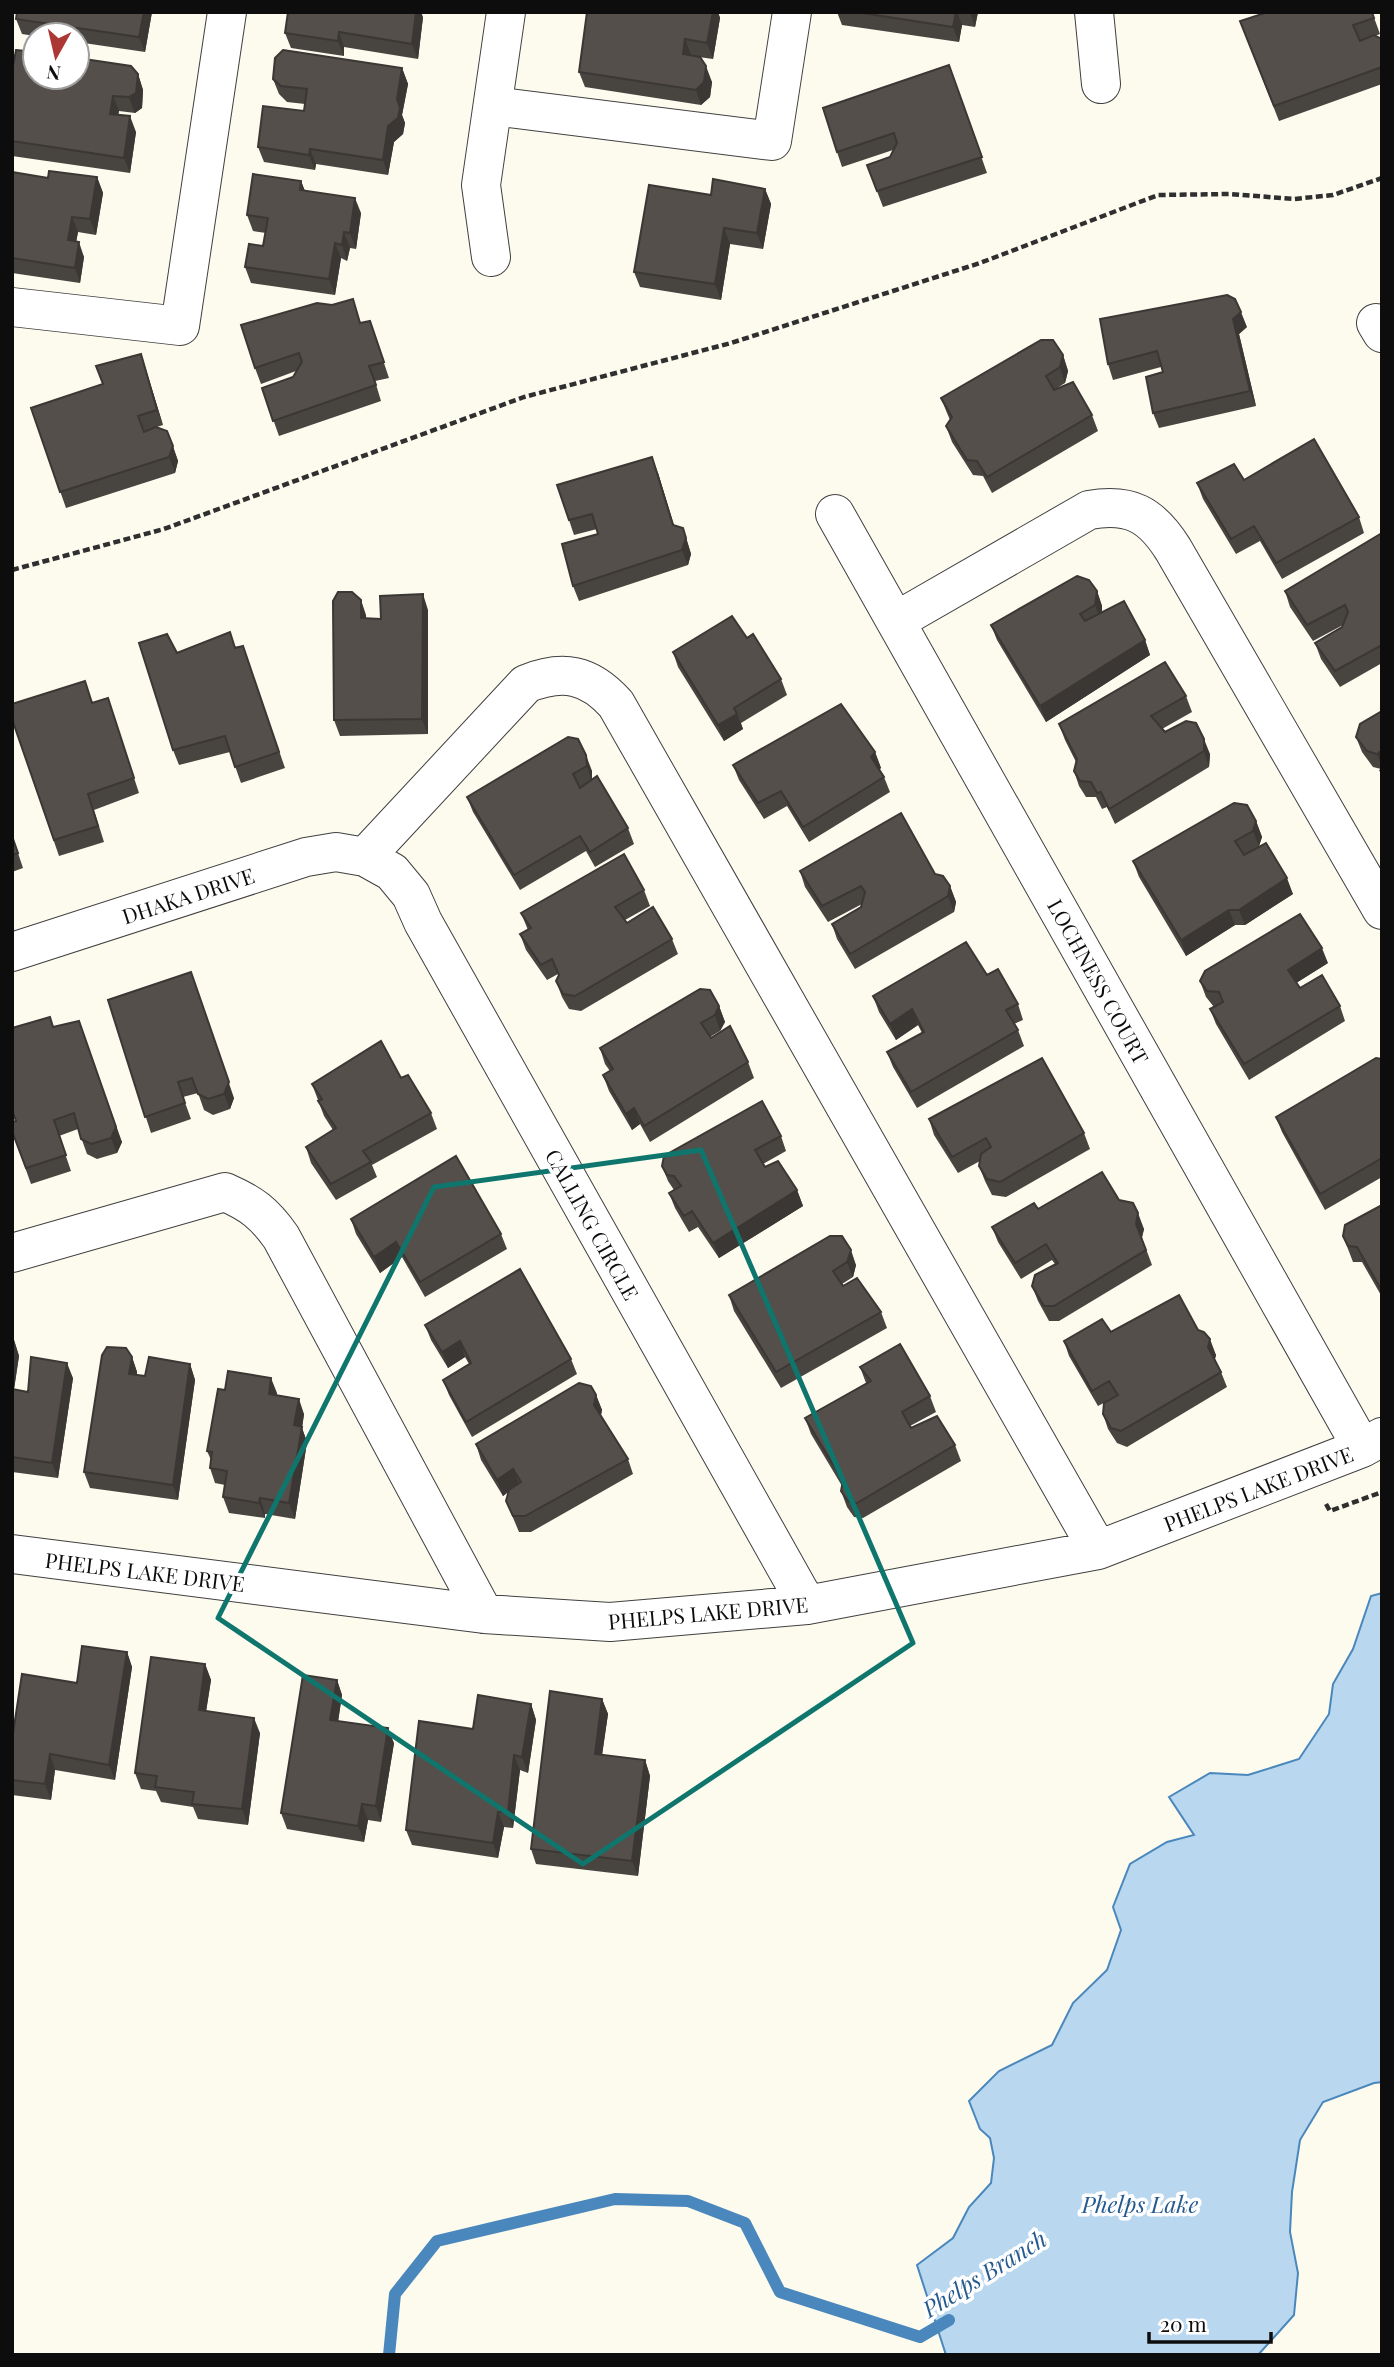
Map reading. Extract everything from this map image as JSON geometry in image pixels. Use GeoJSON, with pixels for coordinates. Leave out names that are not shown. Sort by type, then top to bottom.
{"type":"FeatureCollection","features":[{"type":"Feature","properties":{"kind":"street"},"geometry":{"type":"LineString","coordinates":[[12,307],[180,326],[227,12]]}},
{"type":"Feature","properties":{"kind":"street"},"geometry":{"type":"LineString","coordinates":[[491,257],[481,185],[506,12]]}},
{"type":"Feature","properties":{"kind":"street"},"geometry":{"type":"LineString","coordinates":[[493,106],[772,141],[792,12]]}},
{"type":"Feature","properties":{"kind":"street"},"geometry":{"type":"LineString","coordinates":[[1094,12],[1101,84]]}},
{"type":"Feature","properties":{"kind":"street"},"geometry":{"type":"LineString","coordinates":[[896,621],[1089,510],[1109,506],[1129,509],[1148,518],[1163,532],[1174,549],[1382,910]]}},
{"type":"Feature","properties":{"kind":"street","name":"LOCHNESS COURT"},"geometry":{"type":"LineString","coordinates":[[835,514],[1372,1443]]}},
{"type":"Feature","properties":{"kind":"street"},"geometry":{"type":"LineString","coordinates":[[365,857],[526,684],[545,676],[565,675],[585,679],[602,689],[616,704],[1098,1550]]}},
{"type":"Feature","properties":{"kind":"street","name":"DHAKA DRIVE"},"geometry":{"type":"LineString","coordinates":[[12,952],[306,857],[336,852],[365,857]]}},
{"type":"Feature","properties":{"kind":"street","name":"CALLING CIRCLE"},"geometry":{"type":"LineString","coordinates":[[365,857],[391,872],[411,895],[423,922],[807,1605]]}},
{"type":"Feature","properties":{"kind":"street"},"geometry":{"type":"LineString","coordinates":[[12,1253],[225,1192],[247,1202],[267,1217],[281,1237],[484,1614]]}},
{"type":"Feature","properties":{"kind":"street","name":"PHELPS LAKE DRIVE"},"geometry":{"type":"LineString","coordinates":[[12,1554],[484,1614],[610,1622],[807,1605],[1098,1550],[1372,1443]]}},
{"type":"Feature","properties":{"kind":"path"},"geometry":{"type":"LineString","coordinates":[[12,570],[164,529],[524,397],[732,343],[981,263],[1158,195],[1230,194],[1294,199],[1333,195],[1382,178]]}},
{"type":"Feature","properties":{"kind":"highlighted area"},"geometry":{"type":"Polygon","coordinates":[[[701,1150],[913,1643],[583,1864],[218,1618],[434,1187],[701,1150]]]}},
{"type":"Feature","properties":{"kind":"water","name":"Phelps Lake"},"geometry":{"type":"Polygon","coordinates":[[[1382,1593],[1382,2082],[1323,2102],[1300,2140],[1292,2192],[1290,2232],[1298,2273],[1294,2315],[1258,2355],[946,2355],[917,2265],[953,2238],[969,2207],[991,2183],[994,2158],[990,2138],[980,2129],[969,2101],[999,2071],[1052,2045],[1073,2003],[1107,1970],[1121,1930],[1113,1907],[1130,1864],[1167,1842],[1194,1835],[1169,1797],[1210,1773],[1248,1775],[1299,1759],[1329,1714],[1333,1684],[1353,1649],[1371,1596],[1382,1593]]]}},
{"type":"Feature","properties":{"kind":"building"},"geometry":{"type":"Polygon","coordinates":[[[17,12],[144,12],[139,37],[91,30],[91,21],[16,19],[17,12]]]}},
{"type":"Feature","properties":{"kind":"building"},"geometry":{"type":"Polygon","coordinates":[[[288,12],[416,12],[412,44],[339,32],[338,41],[285,33],[288,12]]]}},
{"type":"Feature","properties":{"kind":"building"},"geometry":{"type":"Polygon","coordinates":[[[587,12],[713,12],[707,43],[685,39],[683,54],[700,57],[706,66],[704,82],[696,90],[579,72],[587,12]]]}},
{"type":"Feature","properties":{"kind":"building"},"geometry":{"type":"Polygon","coordinates":[[[856,12],[956,12],[953,27],[856,12]]]}},
{"type":"Feature","properties":{"kind":"building"},"geometry":{"type":"Polygon","coordinates":[[[1268,12],[1372,12],[1374,18],[1353,25],[1360,41],[1374,35],[1382,39],[1382,67],[1274,106],[1240,21],[1268,12]]]}},
{"type":"Feature","properties":{"kind":"building"},"geometry":{"type":"Polygon","coordinates":[[[16,50],[21,51],[21,91],[91,91],[91,60],[131,66],[138,74],[136,93],[129,97],[113,96],[110,114],[130,116],[124,158],[12,141],[12,71],[16,50]]]}},
{"type":"Feature","properties":{"kind":"building"},"geometry":{"type":"Polygon","coordinates":[[[283,50],[402,68],[397,99],[400,108],[398,118],[388,126],[383,160],[310,149],[309,155],[258,147],[263,106],[304,111],[307,89],[281,86],[273,79],[275,58],[283,50]]]}},
{"type":"Feature","properties":{"kind":"building"},"geometry":{"type":"Polygon","coordinates":[[[949,65],[982,157],[877,191],[867,165],[890,157],[897,143],[894,133],[837,152],[823,108],[949,65]]]}},
{"type":"Feature","properties":{"kind":"building"},"geometry":{"type":"Polygon","coordinates":[[[49,171],[97,177],[90,219],[72,217],[68,240],[79,242],[75,268],[12,258],[12,172],[48,178],[49,171]]]}},
{"type":"Feature","properties":{"kind":"building"},"geometry":{"type":"Polygon","coordinates":[[[253,174],[301,181],[300,190],[355,198],[350,233],[344,232],[342,245],[335,243],[329,279],[245,267],[249,244],[263,246],[268,218],[247,215],[253,174]]]}},
{"type":"Feature","properties":{"kind":"building"},"geometry":{"type":"Polygon","coordinates":[[[713,179],[765,189],[757,233],[724,228],[715,284],[634,272],[649,185],[711,195],[713,179]]]}},
{"type":"Feature","properties":{"kind":"building"},"geometry":{"type":"Polygon","coordinates":[[[1227,295],[1235,299],[1241,312],[1233,319],[1250,391],[1153,413],[1146,377],[1163,372],[1157,351],[1108,364],[1100,319],[1227,295]]]}},
{"type":"Feature","properties":{"kind":"building"},"geometry":{"type":"Polygon","coordinates":[[[353,299],[360,323],[370,321],[384,362],[369,366],[376,385],[273,421],[262,388],[293,377],[302,362],[299,353],[255,368],[241,325],[317,303],[332,305],[353,299]]]}},
{"type":"Feature","properties":{"kind":"building"},"geometry":{"type":"Polygon","coordinates":[[[1041,340],[1053,340],[1063,355],[1060,367],[1046,376],[1054,390],[1073,382],[1092,415],[987,477],[977,461],[967,460],[946,426],[952,417],[941,398],[1041,340]]]}},
{"type":"Feature","properties":{"kind":"building"},"geometry":{"type":"Polygon","coordinates":[[[141,354],[157,410],[138,416],[144,432],[156,427],[167,431],[173,446],[169,457],[60,492],[31,408],[103,384],[96,366],[141,354]]]}},
{"type":"Feature","properties":{"kind":"building"},"geometry":{"type":"Polygon","coordinates":[[[1314,439],[1359,517],[1276,563],[1254,526],[1231,539],[1197,483],[1234,464],[1244,480],[1314,439]]]}},
{"type":"Feature","properties":{"kind":"building"},"geometry":{"type":"Polygon","coordinates":[[[652,457],[673,525],[683,528],[686,538],[682,550],[573,586],[562,544],[598,534],[592,514],[569,520],[557,485],[652,457]]]}},
{"type":"Feature","properties":{"kind":"building"},"geometry":{"type":"Polygon","coordinates":[[[1382,533],[1382,645],[1335,671],[1315,643],[1342,627],[1348,612],[1345,605],[1307,625],[1285,591],[1382,533]]]}},
{"type":"Feature","properties":{"kind":"building"},"geometry":{"type":"Polygon","coordinates":[[[1077,576],[1089,580],[1097,591],[1095,605],[1080,614],[1085,621],[1124,601],[1145,640],[1040,706],[991,625],[1077,576]]]}},
{"type":"Feature","properties":{"kind":"building"},"geometry":{"type":"Polygon","coordinates":[[[338,592],[352,592],[361,600],[361,618],[381,619],[380,596],[423,594],[422,719],[334,720],[333,601],[338,592]]]}},
{"type":"Feature","properties":{"kind":"building"},"geometry":{"type":"Polygon","coordinates":[[[732,616],[747,638],[753,634],[781,679],[734,708],[737,714],[718,725],[673,652],[732,616]]]}},
{"type":"Feature","properties":{"kind":"building"},"geometry":{"type":"Polygon","coordinates":[[[230,632],[235,648],[243,646],[279,752],[235,767],[225,736],[173,750],[139,643],[167,634],[177,653],[230,632]]]}},
{"type":"Feature","properties":{"kind":"building"},"geometry":{"type":"Polygon","coordinates":[[[1165,662],[1186,696],[1151,716],[1165,732],[1186,721],[1196,723],[1204,739],[1204,751],[1109,809],[1101,792],[1097,793],[1091,782],[1080,781],[1074,771],[1077,759],[1059,724],[1165,662]]]}},
{"type":"Feature","properties":{"kind":"building"},"geometry":{"type":"Polygon","coordinates":[[[85,681],[92,703],[108,698],[134,778],[88,794],[98,826],[54,840],[12,719],[12,704],[85,681]]]}},
{"type":"Feature","properties":{"kind":"building"},"geometry":{"type":"Polygon","coordinates":[[[841,704],[875,752],[871,757],[884,777],[803,827],[781,791],[758,803],[733,765],[841,704]]]}},
{"type":"Feature","properties":{"kind":"building"},"geometry":{"type":"Polygon","coordinates":[[[1382,711],[1382,750],[1377,754],[1367,751],[1356,737],[1360,724],[1382,711]]]}},
{"type":"Feature","properties":{"kind":"building"},"geometry":{"type":"Polygon","coordinates":[[[568,737],[578,739],[586,755],[587,766],[573,774],[580,788],[597,776],[628,828],[590,852],[580,836],[514,875],[467,797],[568,737]]]}},
{"type":"Feature","properties":{"kind":"building"},"geometry":{"type":"Polygon","coordinates":[[[1234,803],[1247,805],[1256,821],[1253,831],[1235,841],[1244,855],[1266,843],[1287,878],[1239,910],[1229,910],[1181,940],[1133,861],[1234,803]]]}},
{"type":"Feature","properties":{"kind":"building"},"geometry":{"type":"Polygon","coordinates":[[[901,813],[935,874],[943,876],[950,886],[948,896],[850,954],[832,924],[861,907],[865,892],[861,886],[822,906],[800,871],[901,813]]]}},
{"type":"Feature","properties":{"kind":"building"},"geometry":{"type":"Polygon","coordinates":[[[12,836],[18,853],[12,855],[12,836]]]}},
{"type":"Feature","properties":{"kind":"building"},"geometry":{"type":"Polygon","coordinates":[[[624,854],[644,890],[615,907],[627,923],[653,907],[672,939],[575,996],[563,994],[556,981],[559,975],[552,959],[541,965],[520,934],[531,928],[521,913],[624,854]]]}},
{"type":"Feature","properties":{"kind":"building"},"geometry":{"type":"Polygon","coordinates":[[[1300,914],[1322,948],[1288,970],[1300,988],[1322,975],[1340,1006],[1244,1064],[1210,1009],[1223,1002],[1219,992],[1207,991],[1200,981],[1205,971],[1300,914]]]}},
{"type":"Feature","properties":{"kind":"building"},"geometry":{"type":"Polygon","coordinates":[[[966,942],[987,975],[998,969],[1018,1004],[1006,1010],[1018,1030],[911,1092],[887,1052],[924,1032],[912,1009],[890,1024],[873,996],[966,942]]]}},
{"type":"Feature","properties":{"kind":"building"},"geometry":{"type":"Polygon","coordinates":[[[191,972],[229,1082],[224,1094],[208,1099],[198,1094],[192,1078],[178,1082],[185,1103],[145,1117],[108,1000],[191,972]]]}},
{"type":"Feature","properties":{"kind":"building"},"geometry":{"type":"Polygon","coordinates":[[[700,989],[710,990],[719,1006],[715,1015],[701,1023],[711,1038],[730,1026],[748,1062],[644,1126],[634,1108],[626,1114],[603,1075],[613,1069],[600,1048],[700,989]]]}},
{"type":"Feature","properties":{"kind":"building"},"geometry":{"type":"Polygon","coordinates":[[[50,1017],[53,1027],[79,1021],[116,1127],[111,1138],[91,1144],[81,1139],[74,1113],[54,1120],[66,1155],[26,1168],[12,1131],[12,1122],[16,1121],[12,1110],[12,1028],[50,1017]]]}},
{"type":"Feature","properties":{"kind":"building"},"geometry":{"type":"Polygon","coordinates":[[[381,1041],[401,1078],[408,1075],[431,1113],[363,1151],[371,1162],[331,1184],[306,1147],[336,1128],[318,1101],[322,1099],[312,1084],[381,1041]]]}},
{"type":"Feature","properties":{"kind":"building"},"geometry":{"type":"Polygon","coordinates":[[[1042,1058],[1084,1133],[1000,1182],[987,1179],[979,1166],[981,1154],[991,1147],[986,1138],[952,1157],[929,1119],[1042,1058]]]}},
{"type":"Feature","properties":{"kind":"building"},"geometry":{"type":"Polygon","coordinates":[[[1376,1058],[1382,1059],[1382,1158],[1320,1194],[1276,1117],[1376,1058]]]}},
{"type":"Feature","properties":{"kind":"building"},"geometry":{"type":"Polygon","coordinates":[[[762,1101],[781,1136],[755,1150],[765,1167],[778,1161],[797,1190],[713,1243],[692,1211],[684,1216],[669,1193],[681,1186],[674,1176],[667,1175],[662,1166],[664,1156],[762,1101]]]}},
{"type":"Feature","properties":{"kind":"building"},"geometry":{"type":"Polygon","coordinates":[[[456,1156],[501,1234],[420,1282],[396,1242],[374,1257],[351,1219],[456,1156]]]}},
{"type":"Feature","properties":{"kind":"building"},"geometry":{"type":"Polygon","coordinates":[[[1102,1172],[1119,1200],[1133,1203],[1138,1213],[1136,1224],[1146,1250],[1054,1306],[1044,1306],[1032,1286],[1035,1275],[1058,1263],[1046,1244],[1015,1263],[992,1227],[1034,1203],[1038,1209],[1102,1172]]]}},
{"type":"Feature","properties":{"kind":"building"},"geometry":{"type":"Polygon","coordinates":[[[1382,1205],[1382,1291],[1357,1247],[1348,1246],[1343,1236],[1345,1225],[1382,1205]]]}},
{"type":"Feature","properties":{"kind":"building"},"geometry":{"type":"Polygon","coordinates":[[[830,1236],[842,1236],[851,1250],[847,1262],[833,1271],[843,1286],[857,1278],[881,1312],[776,1372],[729,1295],[830,1236]]]}},
{"type":"Feature","properties":{"kind":"building"},"geometry":{"type":"Polygon","coordinates":[[[520,1269],[571,1359],[466,1422],[443,1380],[471,1363],[460,1341],[442,1352],[425,1325],[520,1269]]]}},
{"type":"Feature","properties":{"kind":"building"},"geometry":{"type":"Polygon","coordinates":[[[1179,1295],[1198,1330],[1210,1339],[1208,1347],[1221,1372],[1121,1431],[1111,1428],[1103,1414],[1104,1403],[1118,1395],[1109,1381],[1092,1391],[1064,1341],[1102,1319],[1111,1332],[1179,1295]]]}},
{"type":"Feature","properties":{"kind":"building"},"geometry":{"type":"Polygon","coordinates":[[[900,1344],[930,1396],[902,1412],[911,1428],[937,1416],[955,1445],[857,1503],[848,1501],[841,1491],[843,1481],[805,1418],[871,1381],[860,1367],[900,1344]]]}},
{"type":"Feature","properties":{"kind":"building"},"geometry":{"type":"Polygon","coordinates":[[[107,1347],[126,1348],[132,1357],[129,1374],[145,1376],[149,1357],[190,1364],[173,1485],[84,1472],[102,1355],[107,1347]]]}},
{"type":"Feature","properties":{"kind":"building"},"geometry":{"type":"Polygon","coordinates":[[[31,1357],[67,1363],[52,1463],[12,1457],[12,1389],[28,1392],[31,1357]]]}},
{"type":"Feature","properties":{"kind":"building"},"geometry":{"type":"Polygon","coordinates":[[[228,1371],[271,1378],[269,1394],[299,1399],[294,1425],[302,1427],[289,1503],[260,1498],[259,1503],[223,1497],[227,1471],[210,1468],[212,1452],[207,1451],[218,1389],[225,1390],[228,1371]]]}},
{"type":"Feature","properties":{"kind":"building"},"geometry":{"type":"Polygon","coordinates":[[[579,1383],[591,1386],[596,1395],[594,1405],[628,1459],[525,1516],[513,1516],[506,1501],[509,1490],[521,1482],[513,1469],[497,1480],[476,1444],[579,1383]]]}},
{"type":"Feature","properties":{"kind":"building"},"geometry":{"type":"Polygon","coordinates":[[[82,1646],[127,1652],[109,1765],[50,1754],[45,1784],[12,1780],[12,1740],[22,1674],[77,1683],[82,1646]]]}},
{"type":"Feature","properties":{"kind":"building"},"geometry":{"type":"Polygon","coordinates":[[[151,1657],[205,1664],[199,1710],[254,1718],[242,1809],[192,1804],[194,1792],[155,1787],[157,1776],[135,1773],[151,1657]]]}},
{"type":"Feature","properties":{"kind":"building"},"geometry":{"type":"Polygon","coordinates":[[[303,1675],[337,1680],[330,1720],[388,1728],[376,1806],[362,1804],[358,1826],[281,1813],[303,1675]]]}},
{"type":"Feature","properties":{"kind":"building"},"geometry":{"type":"Polygon","coordinates":[[[550,1691],[602,1699],[595,1754],[645,1760],[632,1861],[531,1849],[550,1691]]]}},
{"type":"Feature","properties":{"kind":"building"},"geometry":{"type":"Polygon","coordinates":[[[478,1695],[531,1704],[522,1757],[514,1755],[508,1812],[498,1812],[493,1843],[406,1830],[419,1721],[473,1729],[478,1695]]]}},
{"type":"Feature","properties":{"kind":"waterway","name":"Phelps Branch"},"geometry":{"type":"LineString","coordinates":[[389,2355],[395,2294],[437,2241],[615,2199],[688,2201],[745,2223],[780,2292],[920,2337],[949,2320]]}}]}
